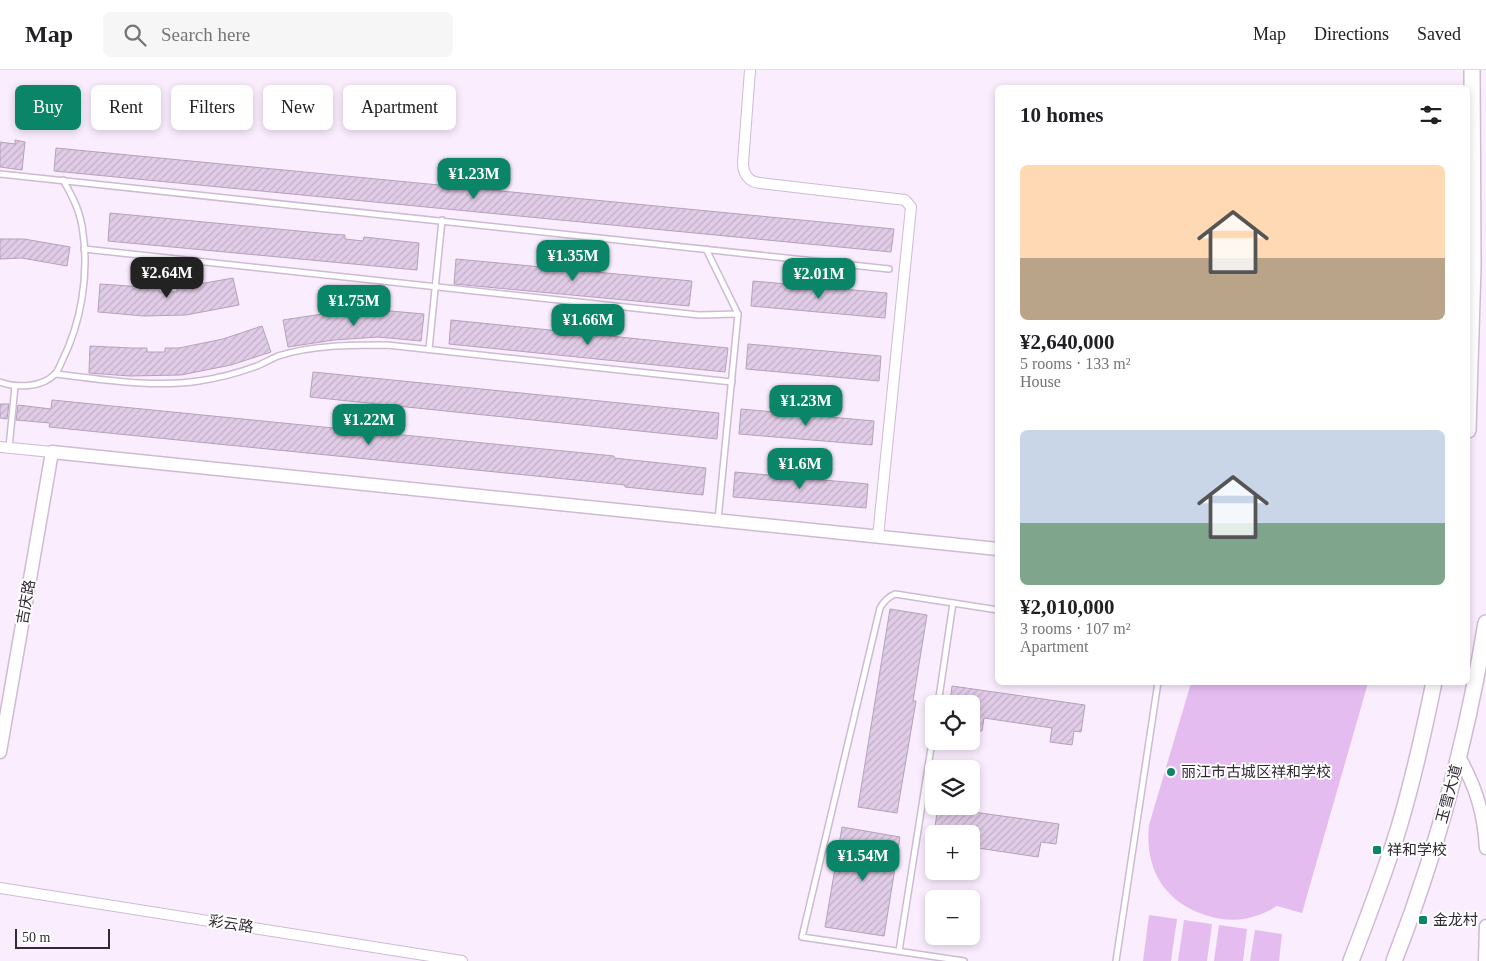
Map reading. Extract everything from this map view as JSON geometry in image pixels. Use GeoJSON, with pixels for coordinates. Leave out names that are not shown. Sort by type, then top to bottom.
{"type":"FeatureCollection","features":[{"type":"Feature","properties":{"kind":"main road"},"geometry":{"type":"LineString","coordinates":[[1470,364],[1473,266],[1472,70]]}},
{"type":"Feature","properties":{"kind":"main road","name":"玉雪大道"},"geometry":{"type":"LineString","coordinates":[[1394,961],[1434,847],[1475,685],[1486,623]]}},
{"type":"Feature","properties":{"kind":"main road"},"geometry":{"type":"LineString","coordinates":[[1351,961],[1374,904],[1399,828],[1433,685]]}},
{"type":"Feature","properties":{"kind":"street"},"geometry":{"type":"LineString","coordinates":[[750,70],[742,163],[744,174],[748,178],[760,184],[905,200],[911,206],[878,537]]}},
{"type":"Feature","properties":{"kind":"street"},"geometry":{"type":"LineString","coordinates":[[4,448],[995,549]]}},
{"type":"Feature","properties":{"kind":"street","name":"吉庆路"},"geometry":{"type":"LineString","coordinates":[[0,752],[52,452]]}},
{"type":"Feature","properties":{"kind":"street"},"geometry":{"type":"LineString","coordinates":[[1458,757],[1468,772],[1480,804],[1485,827],[1486,848]]}},
{"type":"Feature","properties":{"kind":"street","name":"彩云路"},"geometry":{"type":"LineString","coordinates":[[0,888],[462,961]]}},
{"type":"Feature","properties":{"kind":"street"},"geometry":{"type":"LineString","coordinates":[[1485,961],[1486,926]]}},
{"type":"Feature","properties":{"kind":"lane"},"geometry":{"type":"LineString","coordinates":[[0,174],[889,269]]}},
{"type":"Feature","properties":{"kind":"lane"},"geometry":{"type":"LineString","coordinates":[[0,382],[15,386],[32,385],[55,374],[65,355],[78,315],[84,279],[84,233],[73,197],[63,180]]}},
{"type":"Feature","properties":{"kind":"lane"},"geometry":{"type":"LineString","coordinates":[[429,349],[442,220]]}},
{"type":"Feature","properties":{"kind":"lane"},"geometry":{"type":"LineString","coordinates":[[84,249],[698,315],[738,314]]}},
{"type":"Feature","properties":{"kind":"lane"},"geometry":{"type":"LineString","coordinates":[[706,249],[738,314],[718,521]]}},
{"type":"Feature","properties":{"kind":"lane"},"geometry":{"type":"LineString","coordinates":[[55,374],[140,382],[178,383],[217,378],[258,365],[278,356],[323,348],[387,345],[732,382]]}},
{"type":"Feature","properties":{"kind":"lane"},"geometry":{"type":"LineString","coordinates":[[4,448],[15,386]]}},
{"type":"Feature","properties":{"kind":"lane"},"geometry":{"type":"LineString","coordinates":[[964,961],[802,937],[880,608],[886,598],[895,594],[995,610]]}},
{"type":"Feature","properties":{"kind":"lane"},"geometry":{"type":"LineString","coordinates":[[939,695],[953,603]]}},
{"type":"Feature","properties":{"kind":"lane"},"geometry":{"type":"LineString","coordinates":[[1116,961],[1158,685]]}},
{"type":"Feature","properties":{"kind":"lane"},"geometry":{"type":"LineString","coordinates":[[899,951],[931,750]]}},
{"type":"Feature","properties":{"kind":"shaded area"},"geometry":{"type":"Polygon","coordinates":[[[1190,685],[1367,685],[1302,913],[1277,906],[1248,918],[1228,920],[1207,916],[1184,905],[1164,888],[1158,877],[1150,853],[1149,825],[1190,685]]]}},
{"type":"Feature","properties":{"kind":"shaded area"},"geometry":{"type":"Polygon","coordinates":[[[1149,915],[1177,919],[1171,961],[1143,961],[1149,915]]]}},
{"type":"Feature","properties":{"kind":"shaded area"},"geometry":{"type":"Polygon","coordinates":[[[1184,920],[1212,924],[1207,961],[1178,961],[1184,920]]]}},
{"type":"Feature","properties":{"kind":"shaded area"},"geometry":{"type":"Polygon","coordinates":[[[1219,925],[1247,929],[1243,961],[1214,961],[1219,925]]]}},
{"type":"Feature","properties":{"kind":"shaded area"},"geometry":{"type":"Polygon","coordinates":[[[1255,930],[1282,934],[1279,961],[1250,961],[1255,930]]]}},
{"type":"Feature","properties":{"kind":"building"},"geometry":{"type":"Polygon","coordinates":[[[15,140],[25,142],[22,170],[0,167],[0,142],[15,144],[15,140]]]}},
{"type":"Feature","properties":{"kind":"building"},"geometry":{"type":"Polygon","coordinates":[[[56,148],[894,229],[891,252],[54,171],[56,148]]]}},
{"type":"Feature","properties":{"kind":"building"},"geometry":{"type":"Polygon","coordinates":[[[110,213],[345,235],[345,239],[363,241],[364,237],[419,243],[417,270],[108,241],[110,213]]]}},
{"type":"Feature","properties":{"kind":"building"},"geometry":{"type":"Polygon","coordinates":[[[0,239],[24,239],[70,247],[67,266],[22,258],[0,259],[0,239]]]}},
{"type":"Feature","properties":{"kind":"building"},"geometry":{"type":"Polygon","coordinates":[[[456,259],[692,281],[689,306],[454,284],[456,259]]]}},
{"type":"Feature","properties":{"kind":"building"},"geometry":{"type":"Polygon","coordinates":[[[233,278],[239,305],[186,315],[144,316],[98,312],[100,284],[159,288],[159,292],[177,292],[177,288],[194,287],[194,285],[233,278]]]}},
{"type":"Feature","properties":{"kind":"building"},"geometry":{"type":"Polygon","coordinates":[[[753,281],[887,293],[885,318],[751,306],[753,281]]]}},
{"type":"Feature","properties":{"kind":"building"},"geometry":{"type":"Polygon","coordinates":[[[379,310],[424,314],[421,341],[378,337],[334,340],[288,347],[283,320],[336,312],[379,310]]]}},
{"type":"Feature","properties":{"kind":"building"},"geometry":{"type":"Polygon","coordinates":[[[451,320],[728,348],[725,372],[449,344],[451,320]]]}},
{"type":"Feature","properties":{"kind":"building"},"geometry":{"type":"Polygon","coordinates":[[[262,326],[271,352],[231,365],[181,375],[130,376],[89,373],[90,346],[147,348],[147,352],[165,352],[165,348],[179,348],[223,339],[262,326]]]}},
{"type":"Feature","properties":{"kind":"building"},"geometry":{"type":"Polygon","coordinates":[[[748,344],[881,356],[879,381],[746,369],[748,344]]]}},
{"type":"Feature","properties":{"kind":"building"},"geometry":{"type":"Polygon","coordinates":[[[313,372],[719,413],[717,439],[310,397],[313,372]]]}},
{"type":"Feature","properties":{"kind":"building"},"geometry":{"type":"Polygon","coordinates":[[[52,400],[614,456],[614,458],[706,468],[703,495],[625,487],[625,485],[49,427],[50,423],[16,420],[18,405],[51,409],[52,400]]]}},
{"type":"Feature","properties":{"kind":"building"},"geometry":{"type":"Polygon","coordinates":[[[0,404],[9,404],[7,419],[0,418],[0,404]]]}},
{"type":"Feature","properties":{"kind":"building"},"geometry":{"type":"Polygon","coordinates":[[[741,409],[874,421],[872,445],[739,434],[741,409]]]}},
{"type":"Feature","properties":{"kind":"building"},"geometry":{"type":"Polygon","coordinates":[[[735,472],[868,484],[866,508],[733,497],[735,472]]]}},
{"type":"Feature","properties":{"kind":"building"},"geometry":{"type":"Polygon","coordinates":[[[890,609],[927,615],[913,701],[916,701],[897,813],[858,807],[890,609]]]}},
{"type":"Feature","properties":{"kind":"building"},"geometry":{"type":"Polygon","coordinates":[[[952,686],[1085,705],[1081,732],[1074,731],[1072,745],[1050,742],[1052,728],[984,718],[982,731],[980,731],[980,695],[951,695],[952,686]]]}},
{"type":"Feature","properties":{"kind":"building"},"geometry":{"type":"Polygon","coordinates":[[[980,813],[1059,824],[1056,844],[1041,842],[1038,857],[980,848],[980,825],[935,825],[937,815],[980,815],[980,813]]]}},
{"type":"Feature","properties":{"kind":"building"},"geometry":{"type":"Polygon","coordinates":[[[842,827],[900,837],[884,936],[825,927],[842,827]]]}},
{"type":"Feature","properties":{"kind":"place","name":"丽江市古城区祥和学校"},"geometry":{"type":"Point","coordinates":[1171,772]}},
{"type":"Feature","properties":{"kind":"place","name":"祥和学校"},"geometry":{"type":"Point","coordinates":[1377,850]}},
{"type":"Feature","properties":{"kind":"place","name":"金龙村"},"geometry":{"type":"Point","coordinates":[1423,920]}}]}
